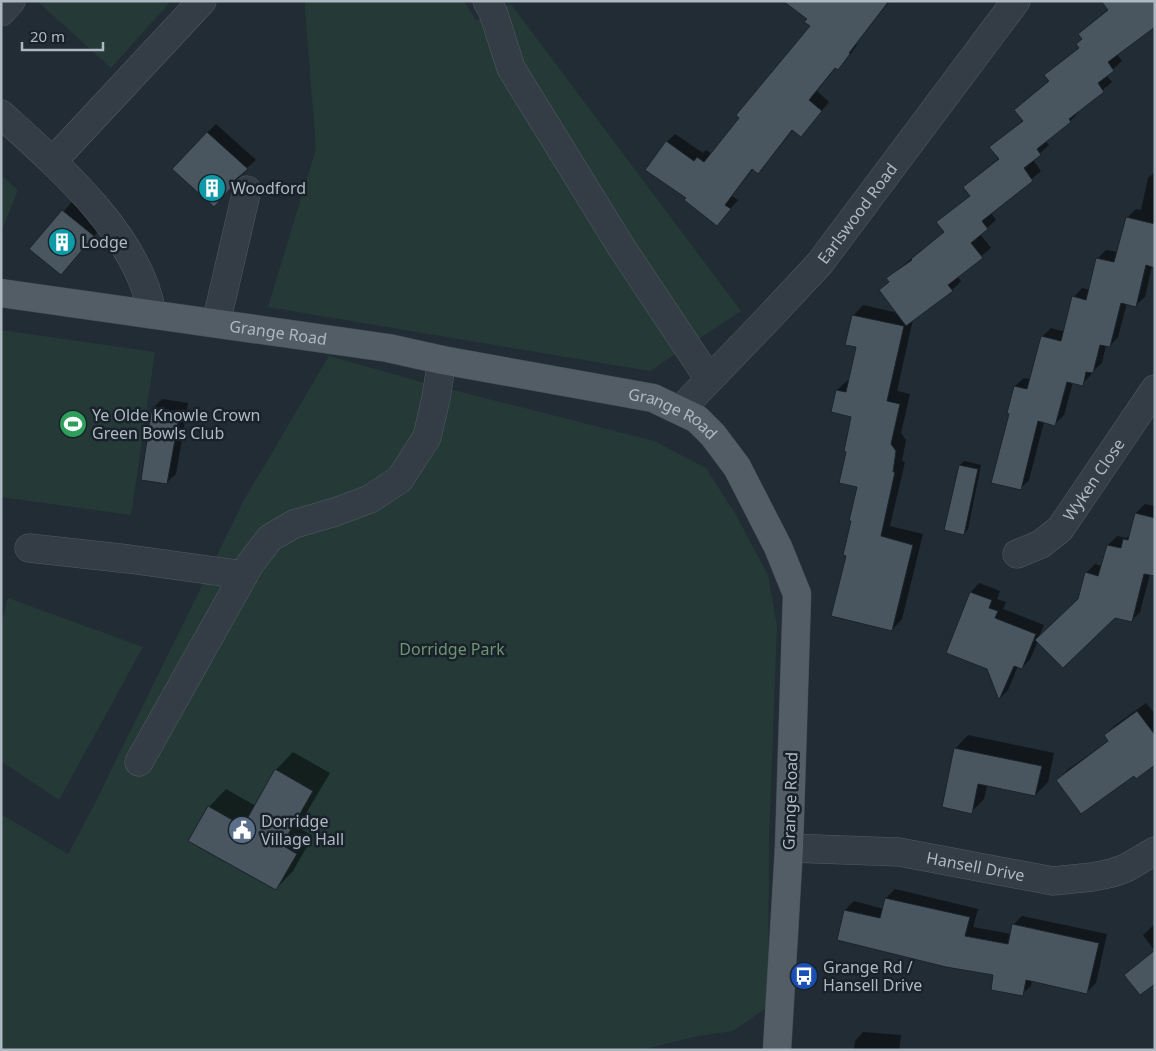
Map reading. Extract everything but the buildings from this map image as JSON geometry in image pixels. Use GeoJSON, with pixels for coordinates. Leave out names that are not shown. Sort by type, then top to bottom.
{"type":"FeatureCollection","features":[{"type":"Feature","properties":{"kind":"main road","name":"Grange Road"},"geometry":{"type":"LineString","coordinates":[[1,293],[388,348],[442,360],[654,398],[697,419],[737,467],[778,546],[797,594],[789,848],[777,1050]]}},
{"type":"Feature","properties":{"kind":"street"},"geometry":{"type":"LineString","coordinates":[[1,12],[11,1]]}},
{"type":"Feature","properties":{"kind":"street"},"geometry":{"type":"LineString","coordinates":[[52,161],[202,1]]}},
{"type":"Feature","properties":{"kind":"street"},"geometry":{"type":"LineString","coordinates":[[487,1],[493,12],[510,68],[620,245],[709,379]]}},
{"type":"Feature","properties":{"kind":"street","name":"Earlswood Road"},"geometry":{"type":"LineString","coordinates":[[680,410],[820,263],[1016,1]]}},
{"type":"Feature","properties":{"kind":"street"},"geometry":{"type":"LineString","coordinates":[[1,114],[77,185],[119,238],[141,278],[150,301],[152,314]]}},
{"type":"Feature","properties":{"kind":"street"},"geometry":{"type":"LineString","coordinates":[[216,323],[247,190]]}},
{"type":"Feature","properties":{"kind":"street"},"geometry":{"type":"LineString","coordinates":[[138,762],[250,564],[270,538],[294,524],[370,499],[400,479],[427,437],[442,360]]}},
{"type":"Feature","properties":{"kind":"street","name":"Wyken Close"},"geometry":{"type":"LineString","coordinates":[[1016,554],[1041,544],[1060,529],[1155,389]]}},
{"type":"Feature","properties":{"kind":"street"},"geometry":{"type":"LineString","coordinates":[[29,548],[129,559],[244,575]]}},
{"type":"Feature","properties":{"kind":"street","name":"Hansell Drive"},"geometry":{"type":"LineString","coordinates":[[789,848],[899,852],[1053,881],[1112,873],[1126,868],[1155,851]]}},
{"type":"Feature","properties":{"kind":"green space"},"geometry":{"type":"Polygon","coordinates":[[[37,1],[171,1],[111,68],[37,1]]]}},
{"type":"Feature","properties":{"kind":"green space"},"geometry":{"type":"Polygon","coordinates":[[[305,1],[464,1],[476,20],[511,4],[741,311],[650,371],[268,307],[316,149],[305,1]]]}},
{"type":"Feature","properties":{"kind":"green space"},"geometry":{"type":"Polygon","coordinates":[[[1,175],[18,190],[2,230],[1,241],[1,175]]]}},
{"type":"Feature","properties":{"kind":"green space","name":"Ye Olde Knowle Crown Green Bowls Club"},"geometry":{"type":"Polygon","coordinates":[[[1,330],[155,352],[131,515],[1,497],[1,330]]]}},
{"type":"Feature","properties":{"kind":"green space","name":"Dorridge Park"},"geometry":{"type":"Polygon","coordinates":[[[329,356],[422,382],[654,441],[706,468],[736,515],[768,575],[777,626],[769,837],[768,1007],[733,1031],[698,1036],[642,1050],[1,1050],[1,814],[68,854],[244,500],[329,356]]]}},
{"type":"Feature","properties":{"kind":"green space"},"geometry":{"type":"Polygon","coordinates":[[[8,598],[143,647],[59,800],[1,761],[1,624],[8,598]]]}},
{"type":"Feature","properties":{"kind":"place","name":"Woodford"},"geometry":{"type":"Point","coordinates":[212,188]}},
{"type":"Feature","properties":{"kind":"place","name":"Lodge"},"geometry":{"type":"Point","coordinates":[62,242]}},
{"type":"Feature","properties":{"kind":"place","name":"Ye Olde Knowle Crown Green Bowls Club"},"geometry":{"type":"Point","coordinates":[73,424]}},
{"type":"Feature","properties":{"kind":"place","name":"Dorridge Village Hall"},"geometry":{"type":"Point","coordinates":[242,830]}},
{"type":"Feature","properties":{"kind":"place","name":"Grange Rd / Hansell Drive"},"geometry":{"type":"Point","coordinates":[804,976]}}]}
